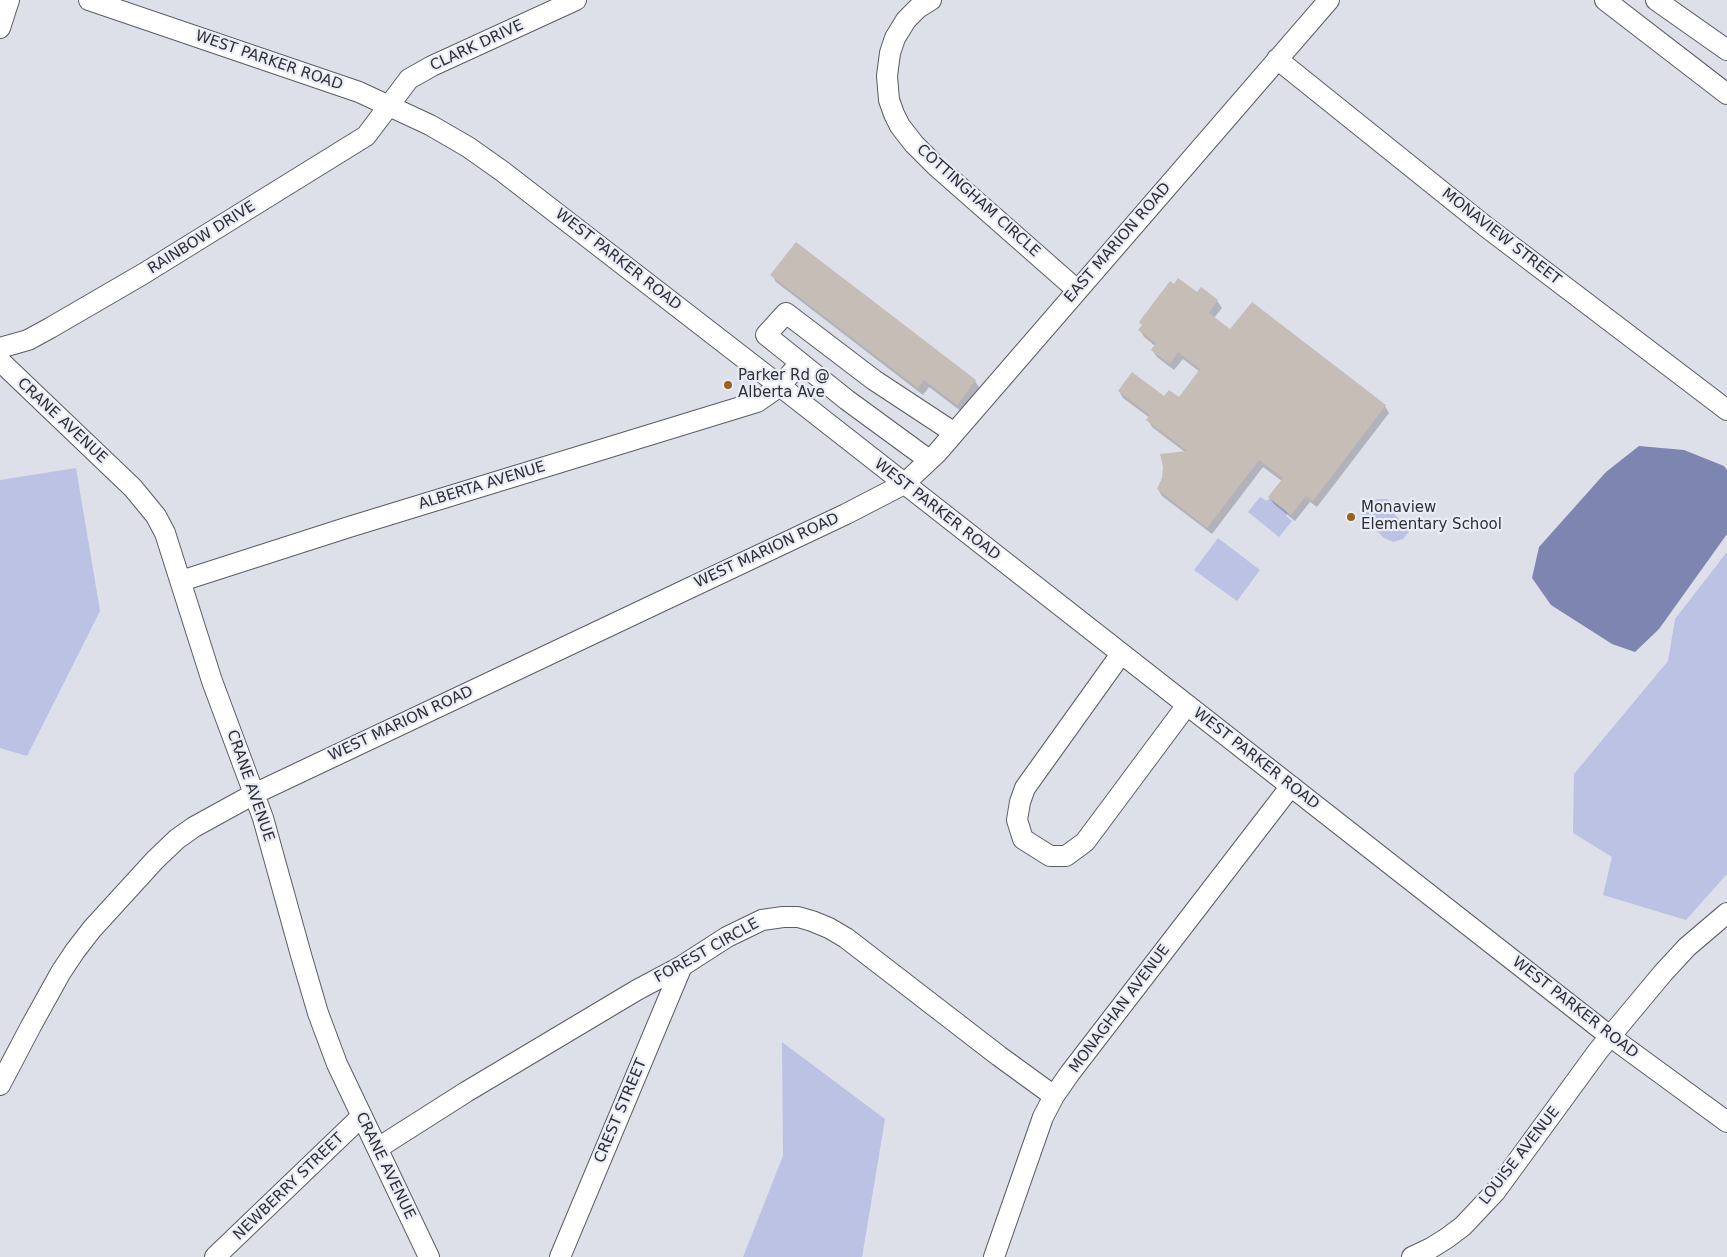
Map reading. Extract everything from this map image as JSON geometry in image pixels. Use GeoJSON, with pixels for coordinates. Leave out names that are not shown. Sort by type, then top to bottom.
{"type":"FeatureCollection","features":[{"type":"Feature","properties":{"kind":"street"},"geometry":{"type":"LineString","coordinates":[[0,28],[9,0]]}},
{"type":"Feature","properties":{"kind":"street","name":"WEST PARKER ROAD"},"geometry":{"type":"LineString","coordinates":[[89,0],[360,92],[430,125],[468,147],[502,171],[780,386],[1611,1037],[1727,1122]]}},
{"type":"Feature","properties":{"kind":"street","name":"CLARK DRIVE"},"geometry":{"type":"LineString","coordinates":[[389,105],[408,79],[432,66],[576,0]]}},
{"type":"Feature","properties":{"kind":"street","name":"COTTINGHAM CIRCLE"},"geometry":{"type":"LineString","coordinates":[[931,0],[918,8],[906,20],[895,38],[890,53],[887,76],[889,100],[900,126],[914,144],[936,166],[1077,290]]}},
{"type":"Feature","properties":{"kind":"street","name":"EAST MARION ROAD"},"geometry":{"type":"LineString","coordinates":[[904,484],[929,460],[1330,0]]}},
{"type":"Feature","properties":{"kind":"street"},"geometry":{"type":"LineString","coordinates":[[1605,0],[1727,94]]}},
{"type":"Feature","properties":{"kind":"street"},"geometry":{"type":"LineString","coordinates":[[1656,0],[1727,50]]}},
{"type":"Feature","properties":{"kind":"street","name":"MONAVIEW STREET"},"geometry":{"type":"LineString","coordinates":[[1277,59],[1485,226],[1727,410]]}},
{"type":"Feature","properties":{"kind":"street","name":"RAINBOW DRIVE"},"geometry":{"type":"LineString","coordinates":[[0,348],[28,340],[143,274],[366,136],[389,105]]}},
{"type":"Feature","properties":{"kind":"street"},"geometry":{"type":"LineString","coordinates":[[929,460],[847,400],[766,336],[786,313],[874,380],[953,432]]}},
{"type":"Feature","properties":{"kind":"street","name":"CRANE AVENUE"},"geometry":{"type":"LineString","coordinates":[[0,361],[146,502],[165,533],[212,681],[263,818],[318,1013],[337,1064],[429,1257]]}},
{"type":"Feature","properties":{"kind":"street","name":"ALBERTA AVENUE"},"geometry":{"type":"LineString","coordinates":[[181,581],[349,526],[758,402],[780,386],[800,363]]}},
{"type":"Feature","properties":{"kind":"street"},"geometry":{"type":"LineString","coordinates":[[828,424],[847,400]]}},
{"type":"Feature","properties":{"kind":"street"},"geometry":{"type":"LineString","coordinates":[[872,418],[905,402]]}},
{"type":"Feature","properties":{"kind":"street","name":"WEST MARION ROAD"},"geometry":{"type":"LineString","coordinates":[[0,1085],[61,972],[92,929],[155,860],[177,839],[212,816],[254,794],[846,514],[904,484]]}},
{"type":"Feature","properties":{"kind":"street"},"geometry":{"type":"LineString","coordinates":[[1121,654],[1025,788],[1017,820],[1022,839],[1050,856],[1066,856],[1084,842],[1187,706]]}},
{"type":"Feature","properties":{"kind":"street","name":"MONAGHAN AVENUE"},"geometry":{"type":"LineString","coordinates":[[994,1257],[1044,1117],[1054,1096],[1291,786]]}},
{"type":"Feature","properties":{"kind":"street","name":"LOUISE AVENUE"},"geometry":{"type":"LineString","coordinates":[[1412,1257],[1432,1248],[1463,1226],[1495,1192],[1598,1051],[1681,954],[1727,913]]}},
{"type":"Feature","properties":{"kind":"street","name":"FOREST CIRCLE"},"geometry":{"type":"LineString","coordinates":[[378,1148],[491,1077],[637,990],[682,966],[727,937],[762,920],[783,916],[798,917],[812,921],[846,938],[1054,1096]]}},
{"type":"Feature","properties":{"kind":"street","name":"CREST STREET"},"geometry":{"type":"LineString","coordinates":[[560,1257],[682,966]]}},
{"type":"Feature","properties":{"kind":"street","name":"NEWBERRY STREET"},"geometry":{"type":"LineString","coordinates":[[215,1257],[362,1116]]}},
{"type":"Feature","properties":{"kind":"shaded area"},"geometry":{"type":"Polygon","coordinates":[[[1639,446],[1684,450],[1724,466],[1727,470],[1727,534],[1659,629],[1635,652],[1612,644],[1551,605],[1532,578],[1539,547],[1606,472],[1639,446]]]}},
{"type":"Feature","properties":{"kind":"shaded area"},"geometry":{"type":"Polygon","coordinates":[[[76,468],[100,611],[27,756],[0,748],[0,480],[76,468]]]}},
{"type":"Feature","properties":{"kind":"shaded area"},"geometry":{"type":"Polygon","coordinates":[[[1260,497],[1267,501],[1270,498],[1288,512],[1286,516],[1292,521],[1279,537],[1248,512],[1260,497]]]}},
{"type":"Feature","properties":{"kind":"shaded area"},"geometry":{"type":"Polygon","coordinates":[[[1387,499],[1399,508],[1394,514],[1406,526],[1409,532],[1403,539],[1393,542],[1384,538],[1361,515],[1370,501],[1387,499]]]}},
{"type":"Feature","properties":{"kind":"shaded area"},"geometry":{"type":"Polygon","coordinates":[[[1218,538],[1260,570],[1237,601],[1194,570],[1218,538]]]}},
{"type":"Feature","properties":{"kind":"shaded area"},"geometry":{"type":"Polygon","coordinates":[[[1727,552],[1727,874],[1686,920],[1603,895],[1612,857],[1573,833],[1574,774],[1668,661],[1675,619],[1727,552]]]}},
{"type":"Feature","properties":{"kind":"shaded area"},"geometry":{"type":"Polygon","coordinates":[[[782,1042],[885,1119],[862,1257],[743,1257],[783,1156],[782,1042]]]}},
{"type":"Feature","properties":{"kind":"building"},"geometry":{"type":"Polygon","coordinates":[[[796,242],[976,380],[957,405],[924,380],[918,388],[770,275],[796,242]]]}},
{"type":"Feature","properties":{"kind":"building"},"geometry":{"type":"Polygon","coordinates":[[[1178,278],[1197,292],[1201,287],[1218,300],[1209,313],[1230,329],[1252,302],[1386,405],[1313,501],[1306,496],[1291,515],[1268,497],[1283,478],[1259,460],[1207,528],[1157,489],[1162,478],[1163,467],[1160,454],[1187,451],[1146,420],[1150,415],[1118,391],[1132,372],[1164,396],[1169,390],[1179,397],[1200,369],[1178,352],[1170,364],[1151,350],[1156,343],[1138,330],[1142,325],[1139,322],[1170,281],[1174,284],[1178,278]]]}},
{"type":"Feature","properties":{"kind":"place","name":"Parker Rd @ Alberta Ave"},"geometry":{"type":"Point","coordinates":[728,385]}},
{"type":"Feature","properties":{"kind":"place","name":"Monaview Elementary School"},"geometry":{"type":"Point","coordinates":[1351,517]}}]}
